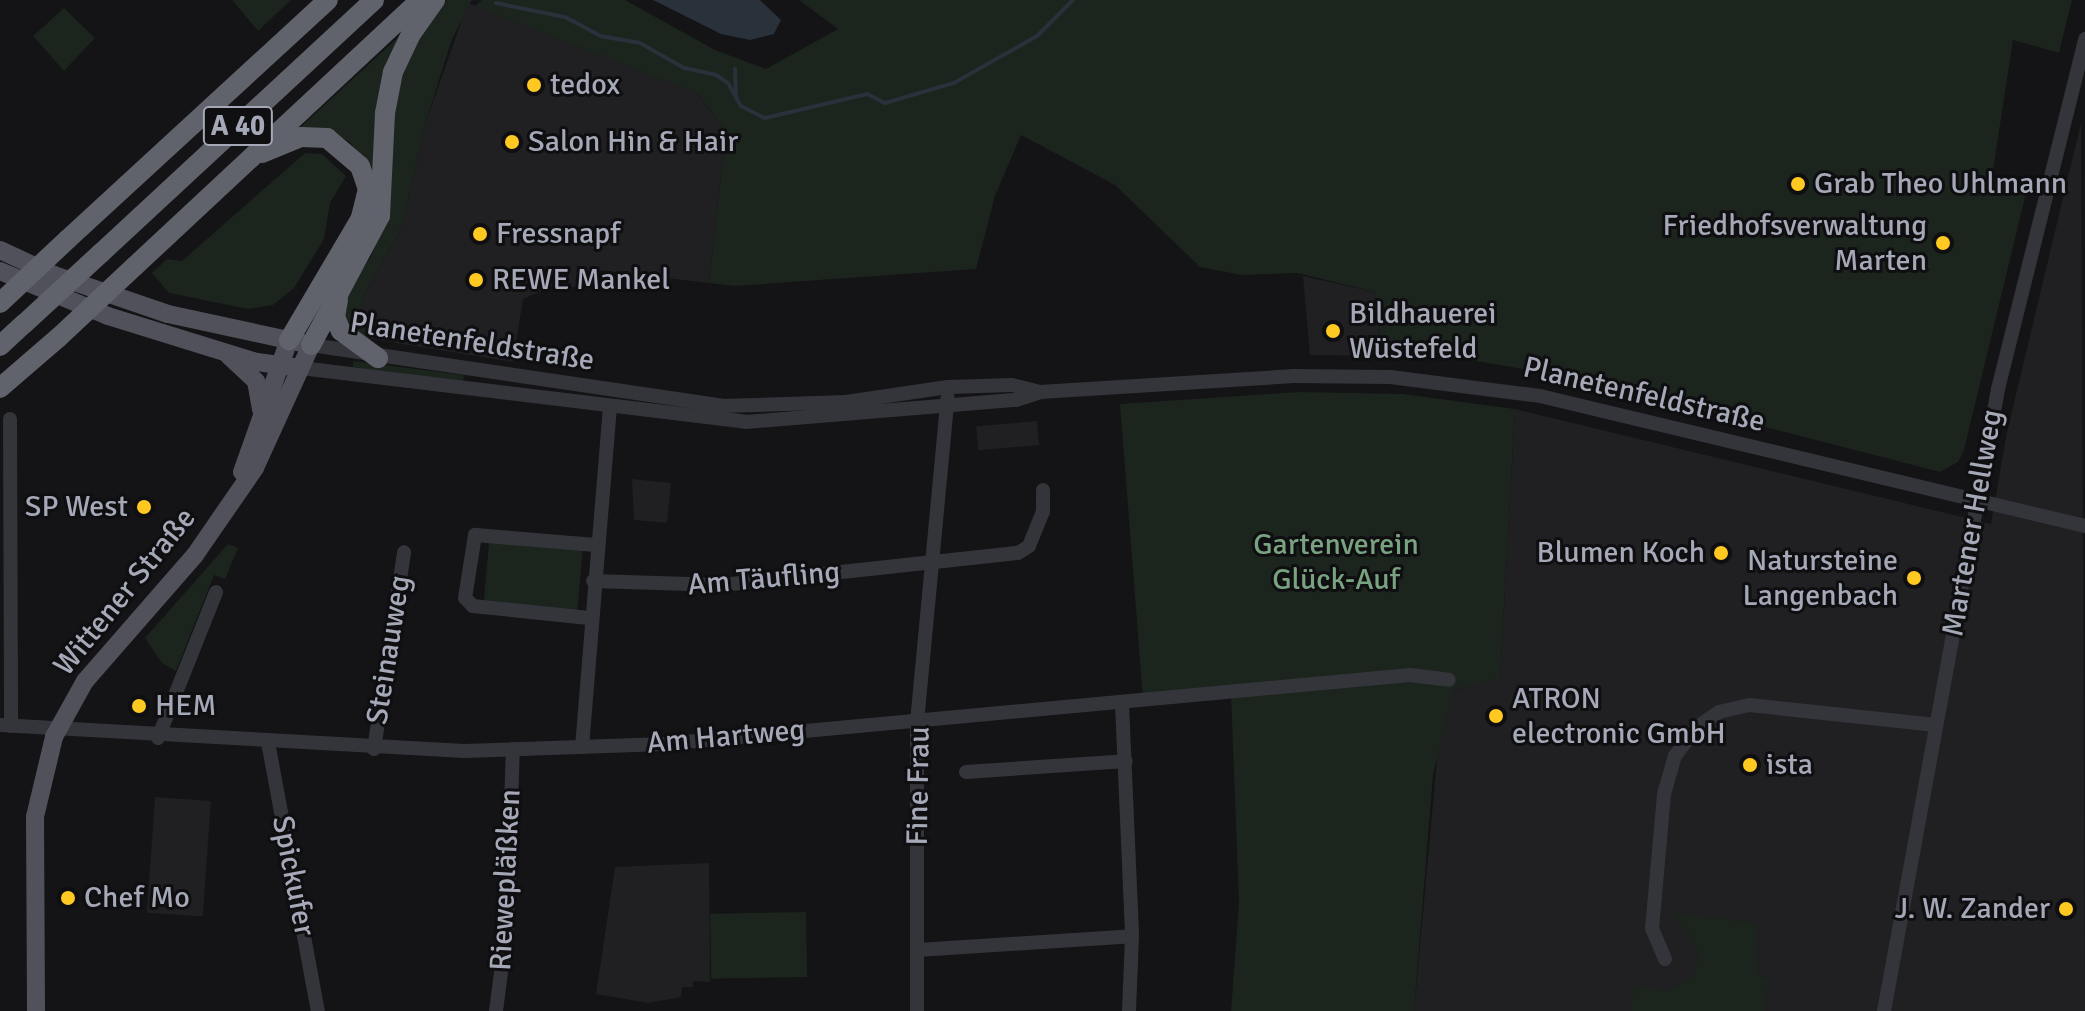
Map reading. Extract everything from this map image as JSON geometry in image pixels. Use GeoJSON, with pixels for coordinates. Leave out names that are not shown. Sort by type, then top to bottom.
{"type":"FeatureCollection","features":[{"type":"Feature","properties":{"kind":"highway","name":"A 40"},"geometry":{"type":"LineString","coordinates":[[0,303],[328,0]]}},
{"type":"Feature","properties":{"kind":"highway","name":"A 40"},"geometry":{"type":"LineString","coordinates":[[0,346],[374,0]]}},
{"type":"Feature","properties":{"kind":"highway"},"geometry":{"type":"LineString","coordinates":[[0,388],[58,338],[420,0]]}},
{"type":"Feature","properties":{"kind":"highway"},"geometry":{"type":"LineString","coordinates":[[311,345],[380,216],[385,113],[393,72],[411,34],[435,0]]}},
{"type":"Feature","properties":{"kind":"highway"},"geometry":{"type":"LineString","coordinates":[[241,165],[289,141],[327,138],[352,156],[366,180],[361,218],[289,340]]}},
{"type":"Feature","properties":{"kind":"highway"},"geometry":{"type":"LineString","coordinates":[[342,288],[335,317],[341,331],[378,358]]}},
{"type":"Feature","properties":{"kind":"main road","name":"Planetenfeldstraße"},"geometry":{"type":"LineString","coordinates":[[0,250],[54,275],[168,314],[311,345]]}},
{"type":"Feature","properties":{"kind":"main road","name":"Planetenfeldstraße"},"geometry":{"type":"LineString","coordinates":[[0,271],[108,316],[223,352],[279,366],[301,368]]}},
{"type":"Feature","properties":{"kind":"main road","name":"Wittener Straße"},"geometry":{"type":"LineString","coordinates":[[235,494],[261,411],[289,340]]}},
{"type":"Feature","properties":{"kind":"main road","name":"Wittener Straße"},"geometry":{"type":"LineString","coordinates":[[36,1011],[35,817],[46,757],[58,729],[105,654],[195,555],[255,468],[311,345]]}},
{"type":"Feature","properties":{"kind":"main road"},"geometry":{"type":"LineString","coordinates":[[223,352],[256,381],[261,411]]}},
{"type":"Feature","properties":{"kind":"street","name":"Martener Hellweg"},"geometry":{"type":"LineString","coordinates":[[1884,1011],[1975,503],[2029,256],[2085,39]]}},
{"type":"Feature","properties":{"kind":"street","name":"Planetenfeldstraße"},"geometry":{"type":"LineString","coordinates":[[311,345],[425,365],[722,406],[846,402],[948,387],[1012,385],[1040,392]]}},
{"type":"Feature","properties":{"kind":"street","name":"Planetenfeldstraße"},"geometry":{"type":"LineString","coordinates":[[301,368],[610,407],[774,422],[1016,400],[1040,392],[1302,376],[1456,383],[1604,410],[1975,503],[2085,526]]}},
{"type":"Feature","properties":{"kind":"street"},"geometry":{"type":"LineString","coordinates":[[948,387],[948,406]]}},
{"type":"Feature","properties":{"kind":"street","name":"Fine Frau"},"geometry":{"type":"LineString","coordinates":[[917,1011],[917,722],[948,406]]}},
{"type":"Feature","properties":{"kind":"street"},"geometry":{"type":"LineString","coordinates":[[582,747],[589,618],[610,407]]}},
{"type":"Feature","properties":{"kind":"street","name":"Wittener Straße"},"geometry":{"type":"LineString","coordinates":[[6,725],[10,419]]}},
{"type":"Feature","properties":{"kind":"street"},"geometry":{"type":"LineString","coordinates":[[934,561],[1025,550],[1043,512],[1043,490]]}},
{"type":"Feature","properties":{"kind":"street"},"geometry":{"type":"LineString","coordinates":[[589,618],[473,606],[465,598],[475,535],[596,545]]}},
{"type":"Feature","properties":{"kind":"street","name":"Steinauweg"},"geometry":{"type":"LineString","coordinates":[[374,749],[404,552]]}},
{"type":"Feature","properties":{"kind":"street","name":"Am Täufling"},"geometry":{"type":"LineString","coordinates":[[593,581],[722,585],[934,561]]}},
{"type":"Feature","properties":{"kind":"street"},"geometry":{"type":"LineString","coordinates":[[158,738],[216,592]]}},
{"type":"Feature","properties":{"kind":"street","name":"Am Hartweg"},"geometry":{"type":"LineString","coordinates":[[6,725],[158,738],[374,749],[582,747],[917,722],[1410,675],[1449,680]]}},
{"type":"Feature","properties":{"kind":"street"},"geometry":{"type":"LineString","coordinates":[[1122,704],[1132,936],[1129,1011]]}},
{"type":"Feature","properties":{"kind":"street"},"geometry":{"type":"LineString","coordinates":[[1665,959],[1652,929],[1664,794],[1675,756],[1696,728],[1719,712],[1749,705],[1936,725]]}},
{"type":"Feature","properties":{"kind":"street","name":"Spickufer"},"geometry":{"type":"LineString","coordinates":[[268,742],[318,1011]]}},
{"type":"Feature","properties":{"kind":"street","name":"Riewepläßken"},"geometry":{"type":"LineString","coordinates":[[496,1011],[507,926],[513,749]]}},
{"type":"Feature","properties":{"kind":"street"},"geometry":{"type":"LineString","coordinates":[[966,772],[1126,761]]}},
{"type":"Feature","properties":{"kind":"street"},"geometry":{"type":"LineString","coordinates":[[918,950],[1132,936]]}},
{"type":"Feature","properties":{"kind":"shaded area"},"geometry":{"type":"Polygon","coordinates":[[[653,0],[760,0],[781,20],[774,34],[750,40],[721,34],[653,0]]]}},
{"type":"Feature","properties":{"kind":"shaded area"},"geometry":{"type":"Polygon","coordinates":[[[468,3],[697,93],[726,131],[709,283],[598,270],[595,290],[556,285],[523,299],[513,362],[366,338],[361,311],[365,293],[402,227],[426,121],[468,3]]]}},
{"type":"Feature","properties":{"kind":"shaded area"},"geometry":{"type":"Polygon","coordinates":[[[2081,123],[2085,1011],[1414,1011],[1443,693],[1500,677],[1515,409],[1991,524],[2007,432],[2081,123]]]}},
{"type":"Feature","properties":{"kind":"shaded area"},"geometry":{"type":"Polygon","coordinates":[[[1303,276],[1375,292],[1382,356],[1310,355],[1303,276]]]}},
{"type":"Feature","properties":{"kind":"shaded area"},"geometry":{"type":"Polygon","coordinates":[[[1037,421],[1039,445],[978,450],[976,426],[1037,421]]]}},
{"type":"Feature","properties":{"kind":"shaded area"},"geometry":{"type":"Polygon","coordinates":[[[632,479],[671,483],[667,523],[634,520],[632,479]]]}},
{"type":"Feature","properties":{"kind":"shaded area"},"geometry":{"type":"Polygon","coordinates":[[[155,797],[211,801],[203,917],[147,913],[155,797]]]}},
{"type":"Feature","properties":{"kind":"shaded area"},"geometry":{"type":"Polygon","coordinates":[[[709,863],[710,982],[693,981],[693,987],[682,987],[681,997],[648,1003],[596,994],[615,867],[709,863]]]}},
{"type":"Feature","properties":{"kind":"green space"},"geometry":{"type":"Polygon","coordinates":[[[232,0],[291,0],[258,31],[232,0]]]}},
{"type":"Feature","properties":{"kind":"green space"},"geometry":{"type":"Polygon","coordinates":[[[447,0],[472,0],[452,39],[426,121],[402,227],[365,293],[361,311],[366,338],[343,321],[346,294],[370,258],[390,210],[394,103],[410,53],[447,0]]]}},
{"type":"Feature","properties":{"kind":"green space"},"geometry":{"type":"Polygon","coordinates":[[[482,0],[625,0],[715,50],[766,69],[838,29],[799,0],[2072,0],[2059,53],[2013,40],[1992,177],[2027,183],[2025,197],[1964,450],[1958,462],[1940,472],[1575,378],[1464,359],[1382,352],[1375,292],[1298,273],[1242,275],[1200,267],[1115,185],[1021,135],[995,196],[976,269],[735,286],[709,283],[726,131],[698,94],[475,6],[482,0]]]}},
{"type":"Feature","properties":{"kind":"green space"},"geometry":{"type":"Polygon","coordinates":[[[64,8],[95,38],[64,71],[33,36],[64,8]]]}},
{"type":"Feature","properties":{"kind":"green space"},"geometry":{"type":"Polygon","coordinates":[[[405,31],[380,190],[350,142],[334,133],[296,131],[405,31]]]}},
{"type":"Feature","properties":{"kind":"green space"},"geometry":{"type":"Polygon","coordinates":[[[305,153],[322,154],[346,176],[330,203],[324,239],[294,288],[273,305],[248,309],[169,293],[152,273],[167,259],[182,261],[305,153]]]}},
{"type":"Feature","properties":{"kind":"green space"},"geometry":{"type":"Polygon","coordinates":[[[353,361],[464,375],[463,382],[353,367],[353,361]]]}},
{"type":"Feature","properties":{"kind":"green space","name":"Gartenverein Glück-Auf"},"geometry":{"type":"Polygon","coordinates":[[[1300,392],[1403,394],[1515,409],[1500,678],[1453,690],[1433,775],[1414,1011],[1231,1011],[1239,903],[1231,695],[1143,699],[1120,404],[1300,392]]]}},
{"type":"Feature","properties":{"kind":"green space"},"geometry":{"type":"Polygon","coordinates":[[[489,542],[583,550],[577,611],[484,603],[489,542]]]}},
{"type":"Feature","properties":{"kind":"green space"},"geometry":{"type":"Polygon","coordinates":[[[228,544],[238,548],[225,579],[214,575],[176,671],[162,663],[145,638],[228,544]]]}},
{"type":"Feature","properties":{"kind":"green space"},"geometry":{"type":"Polygon","coordinates":[[[806,912],[807,977],[711,979],[710,914],[806,912]]]}},
{"type":"Feature","properties":{"kind":"green space"},"geometry":{"type":"Polygon","coordinates":[[[1672,913],[1756,923],[1758,976],[1769,978],[1764,1011],[1631,1011],[1634,986],[1668,991],[1693,975],[1699,958],[1693,939],[1672,913]]]}},
{"type":"Feature","properties":{"kind":"waterway"},"geometry":{"type":"LineString","coordinates":[[496,3],[565,17],[600,36],[640,43],[684,68],[716,75],[728,83],[741,106],[765,118],[867,94],[885,103],[954,83],[1037,36],[1073,0]]}},
{"type":"Feature","properties":{"kind":"waterway"},"geometry":{"type":"LineString","coordinates":[[735,69],[736,98]]}},
{"type":"Feature","properties":{"kind":"place","name":"tedox"},"geometry":{"type":"Point","coordinates":[534,85]}},
{"type":"Feature","properties":{"kind":"place","name":"Salon Hin & Hair"},"geometry":{"type":"Point","coordinates":[512,142]}},
{"type":"Feature","properties":{"kind":"place","name":"Grab Theo Uhlmann"},"geometry":{"type":"Point","coordinates":[1798,184]}},
{"type":"Feature","properties":{"kind":"place","name":"Fressnapf"},"geometry":{"type":"Point","coordinates":[480,234]}},
{"type":"Feature","properties":{"kind":"place","name":"Friedhofsverwaltung Marten"},"geometry":{"type":"Point","coordinates":[1943,243]}},
{"type":"Feature","properties":{"kind":"place","name":"REWE Mankel"},"geometry":{"type":"Point","coordinates":[476,280]}},
{"type":"Feature","properties":{"kind":"place","name":"Bildhauerei Wüstefeld"},"geometry":{"type":"Point","coordinates":[1333,331]}},
{"type":"Feature","properties":{"kind":"place","name":"SP West"},"geometry":{"type":"Point","coordinates":[144,507]}},
{"type":"Feature","properties":{"kind":"place","name":"Blumen Koch"},"geometry":{"type":"Point","coordinates":[1721,553]}},
{"type":"Feature","properties":{"kind":"place","name":"Natursteine Langenbach"},"geometry":{"type":"Point","coordinates":[1914,578]}},
{"type":"Feature","properties":{"kind":"place","name":"HEM"},"geometry":{"type":"Point","coordinates":[139,706]}},
{"type":"Feature","properties":{"kind":"place","name":"ATRON electronic GmbH"},"geometry":{"type":"Point","coordinates":[1496,716]}},
{"type":"Feature","properties":{"kind":"place","name":"ista"},"geometry":{"type":"Point","coordinates":[1750,765]}},
{"type":"Feature","properties":{"kind":"place","name":"Chef Mo"},"geometry":{"type":"Point","coordinates":[68,898]}},
{"type":"Feature","properties":{"kind":"place","name":"J. W. Zander"},"geometry":{"type":"Point","coordinates":[2066,909]}}]}
